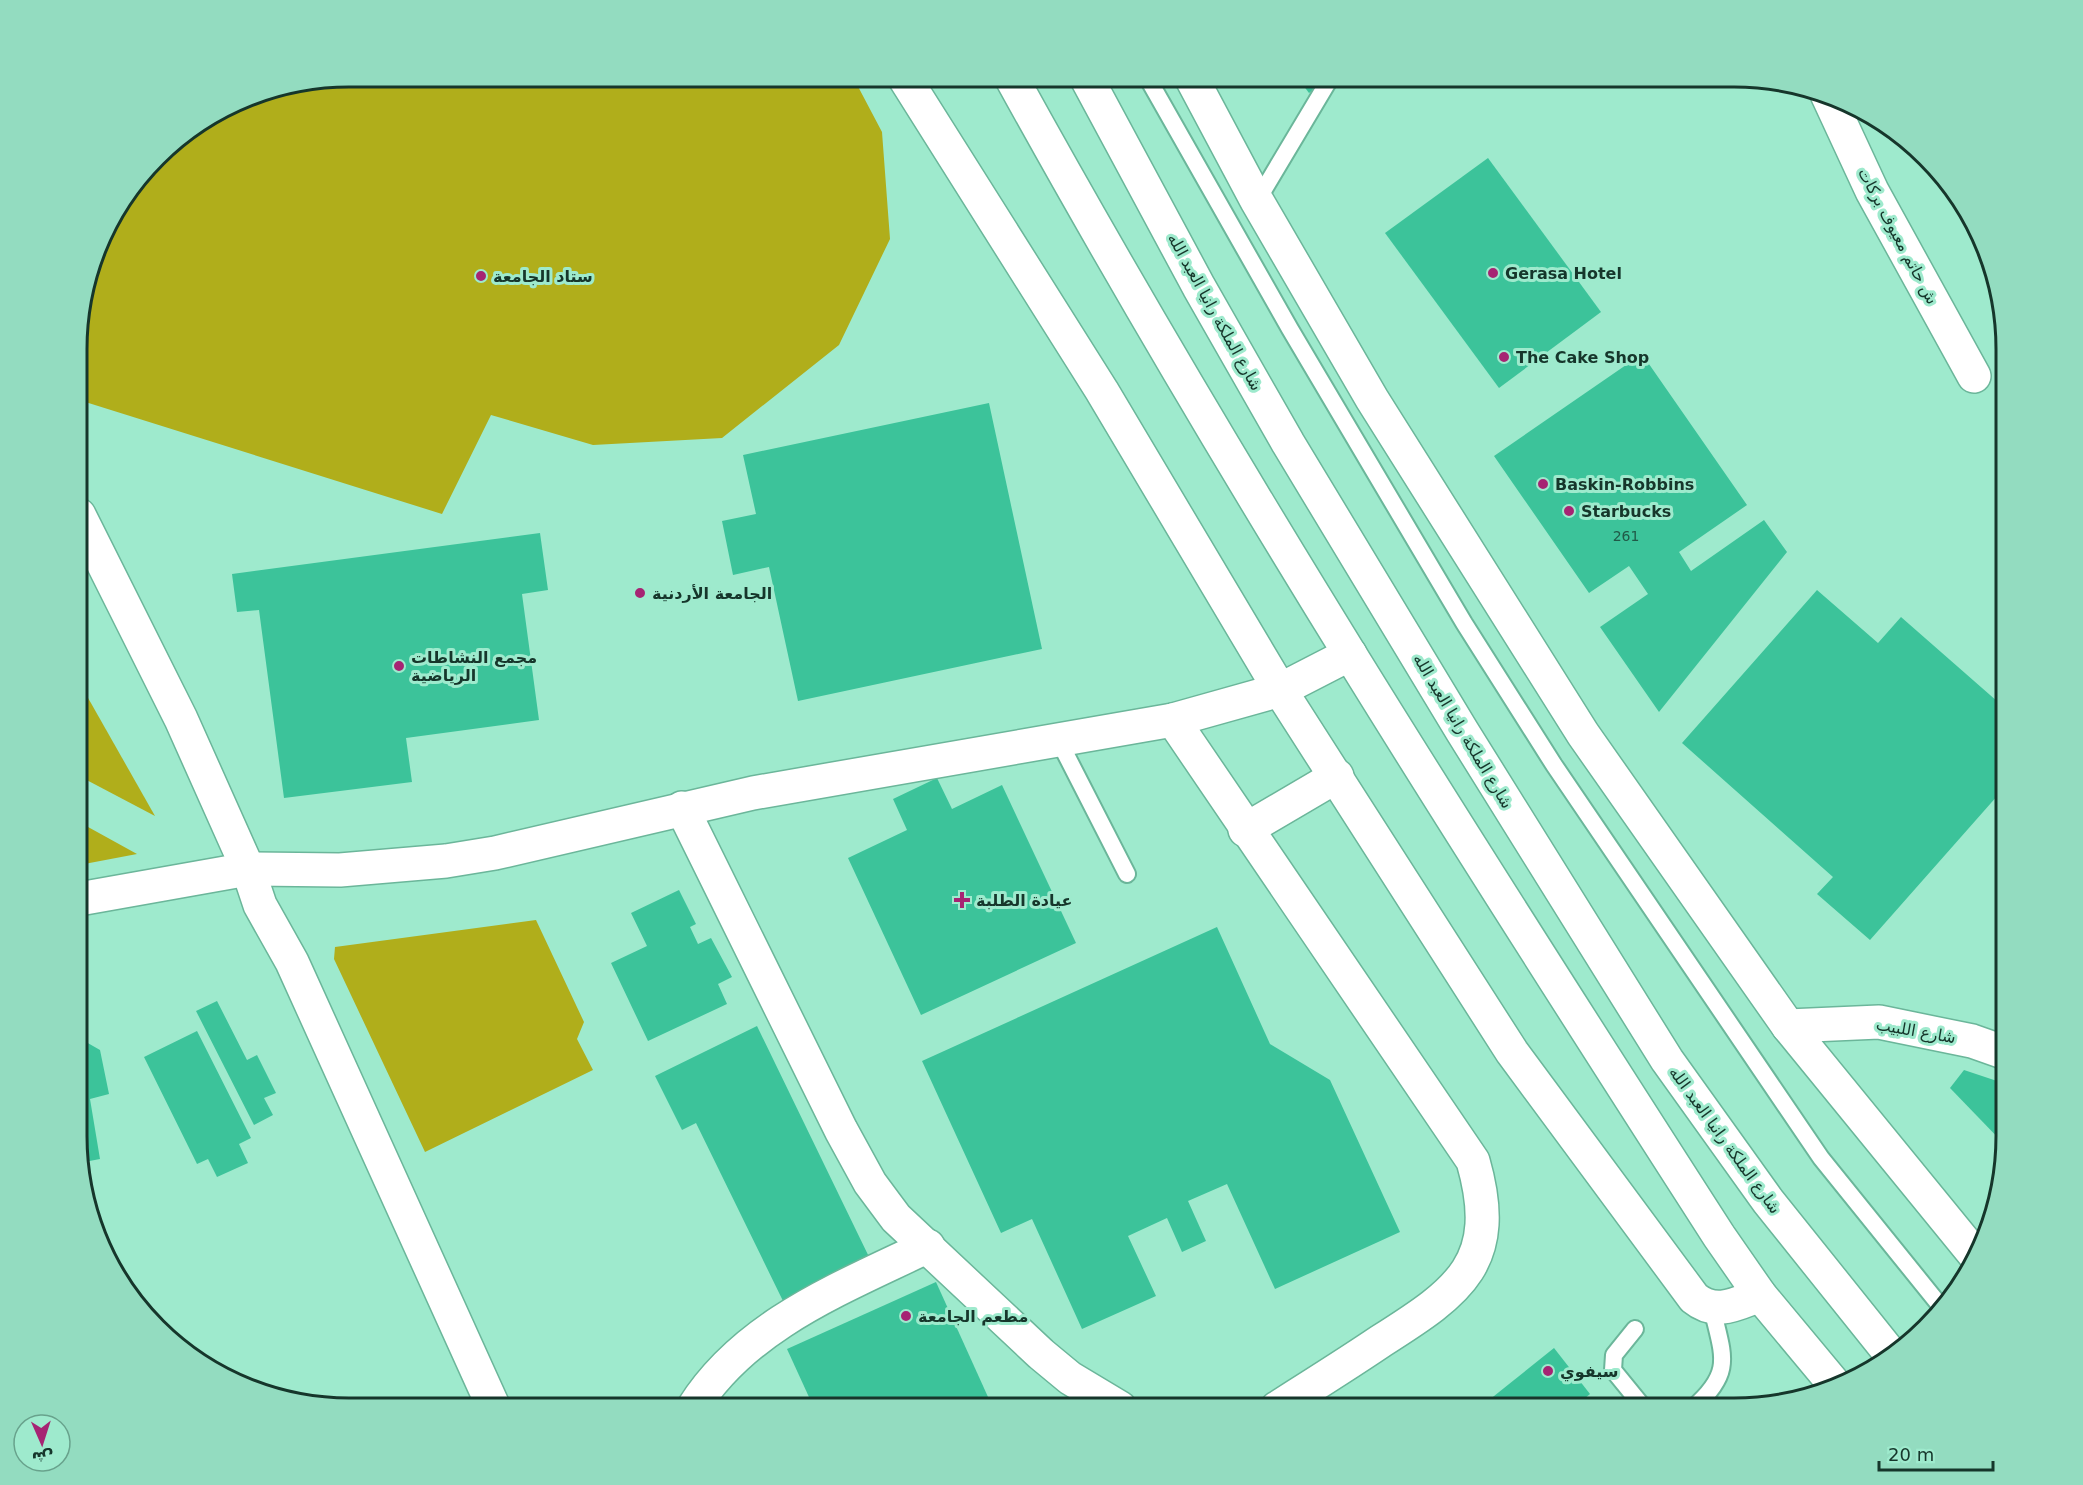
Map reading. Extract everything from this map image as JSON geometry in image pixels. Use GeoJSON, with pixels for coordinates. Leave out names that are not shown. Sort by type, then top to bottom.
{"type":"FeatureCollection","features":[{"type":"Feature","properties":{"kind":"street"},"geometry":{"type":"LineString","coordinates":[[910,87],[1102,391],[1280,690],[1512,1052],[1694,1298],[1712,1308],[1723,1309],[1760,1295]]}},
{"type":"Feature","properties":{"kind":"street"},"geometry":{"type":"LineString","coordinates":[[1017,87],[1070,184],[1350,654],[1641,1115],[1760,1295],[1830,1379]]}},
{"type":"Feature","properties":{"kind":"street","name":"شارع الملكة رانيا العبد الله"},"geometry":{"type":"LineString","coordinates":[[1091,87],[1199,288],[1288,443],[1461,731],[1667,1060],[1767,1201],[1886,1349]]}},
{"type":"Feature","properties":{"kind":"street"},"geometry":{"type":"LineString","coordinates":[[1196,87],[1257,201],[1372,399],[1583,734],[1788,1026],[1970,1249]]}},
{"type":"Feature","properties":{"kind":"street","name":"ش حاتم معيوف بركات"},"geometry":{"type":"LineString","coordinates":[[1833,107],[1872,191],[1974,376]]}},
{"type":"Feature","properties":{"kind":"street"},"geometry":{"type":"LineString","coordinates":[[87,531],[181,719],[248,869],[260,905],[292,962],[489,1398]]}},
{"type":"Feature","properties":{"kind":"street"},"geometry":{"type":"LineString","coordinates":[[87,898],[248,869],[340,870],[446,861],[495,853],[682,808],[1173,720],[1280,690],[1350,654]]}},
{"type":"Feature","properties":{"kind":"street"},"geometry":{"type":"LineString","coordinates":[[1173,720],[1245,830],[1473,1161],[1483,1195],[1482,1231],[1479,1242],[1471,1264],[1451,1293],[1422,1315],[1293,1398]]}},
{"type":"Feature","properties":{"kind":"street"},"geometry":{"type":"LineString","coordinates":[[1245,830],[1337,776]]}},
{"type":"Feature","properties":{"kind":"street"},"geometry":{"type":"LineString","coordinates":[[682,808],[841,1130],[870,1183],[896,1218],[1041,1354],[1070,1378],[1103,1398]]}},
{"type":"Feature","properties":{"kind":"street","name":"شارع اللبيب"},"geometry":{"type":"LineString","coordinates":[[1788,1026],[1879,1022],[1961,1039],[1996,1050]]}},
{"type":"Feature","properties":{"kind":"street"},"geometry":{"type":"LineString","coordinates":[[700,1398],[712,1382],[761,1335],[800,1309],[928,1246]]}},
{"type":"Feature","properties":{"kind":"lane"},"geometry":{"type":"LineString","coordinates":[[1154,87],[1290,329],[1459,613],[1554,765],[1821,1158],[1937,1302]]}},
{"type":"Feature","properties":{"kind":"lane"},"geometry":{"type":"LineString","coordinates":[[1257,201],[1325,87]]}},
{"type":"Feature","properties":{"kind":"lane"},"geometry":{"type":"LineString","coordinates":[[1059,741],[1127,874]]}},
{"type":"Feature","properties":{"kind":"lane"},"geometry":{"type":"LineString","coordinates":[[1703,1398],[1716,1386],[1721,1374],[1722,1350],[1712,1308]]}},
{"type":"Feature","properties":{"kind":"lane"},"geometry":{"type":"LineString","coordinates":[[1635,1329],[1614,1355],[1613,1370],[1636,1398]]}},
{"type":"Feature","properties":{"kind":"shaded area","name":"ستاد الجامعة"},"geometry":{"type":"Polygon","coordinates":[[[349,87],[858,87],[882,132],[890,239],[839,345],[722,438],[593,445],[491,415],[442,514],[87,403],[89,315],[96,281],[107,249],[122,218],[152,176],[176,152],[218,122],[265,101],[315,89],[349,87]]]}},
{"type":"Feature","properties":{"kind":"shaded area"},"geometry":{"type":"Polygon","coordinates":[[[87,696],[155,816],[87,780],[87,696]]]}},
{"type":"Feature","properties":{"kind":"shaded area"},"geometry":{"type":"Polygon","coordinates":[[[87,826],[137,854],[87,863],[87,826]]]}},
{"type":"Feature","properties":{"kind":"shaded area"},"geometry":{"type":"Polygon","coordinates":[[[536,920],[584,1022],[577,1039],[593,1070],[425,1152],[334,959],[335,947],[536,920]]]}},
{"type":"Feature","properties":{"kind":"building"},"geometry":{"type":"Polygon","coordinates":[[[1304,87],[1317,87],[1309,93],[1304,87]]]}},
{"type":"Feature","properties":{"kind":"building","name":"Gerasa Hotel"},"geometry":{"type":"Polygon","coordinates":[[[1488,158],[1601,312],[1499,388],[1385,233],[1488,158]]]}},
{"type":"Feature","properties":{"kind":"building"},"geometry":{"type":"Polygon","coordinates":[[[1642,354],[1747,505],[1679,552],[1691,571],[1764,520],[1787,552],[1659,712],[1600,627],[1648,594],[1629,566],[1589,593],[1494,456],[1642,354]]]}},
{"type":"Feature","properties":{"kind":"building"},"geometry":{"type":"Polygon","coordinates":[[[989,403],[1042,649],[798,701],[769,567],[733,575],[722,521],[756,514],[743,455],[989,403]]]}},
{"type":"Feature","properties":{"kind":"building","name":"مجمع النشاطات الرياضية"},"geometry":{"type":"Polygon","coordinates":[[[540,533],[548,590],[522,594],[539,720],[406,738],[412,782],[284,798],[259,610],[237,612],[232,574],[540,533]]]}},
{"type":"Feature","properties":{"kind":"building"},"geometry":{"type":"Polygon","coordinates":[[[1817,590],[1878,643],[1901,617],[1996,700],[1996,797],[1870,940],[1817,894],[1833,877],[1682,743],[1817,590]]]}},
{"type":"Feature","properties":{"kind":"building","name":"عيادة الطلبة"},"geometry":{"type":"Polygon","coordinates":[[[937,778],[952,809],[1002,785],[1076,943],[921,1015],[848,858],[907,830],[893,799],[937,778]]]}},
{"type":"Feature","properties":{"kind":"building"},"geometry":{"type":"Polygon","coordinates":[[[679,890],[696,924],[690,927],[698,944],[711,938],[732,977],[718,984],[727,1004],[648,1041],[611,963],[647,946],[631,913],[679,890]]]}},
{"type":"Feature","properties":{"kind":"building"},"geometry":{"type":"Polygon","coordinates":[[[1217,927],[1270,1044],[1330,1080],[1400,1232],[1275,1289],[1227,1184],[1188,1201],[1206,1241],[1182,1252],[1167,1218],[1128,1236],[1156,1296],[1082,1329],[1032,1219],[1001,1233],[922,1061],[1217,927]]]}},
{"type":"Feature","properties":{"kind":"building"},"geometry":{"type":"Polygon","coordinates":[[[217,1001],[247,1060],[257,1055],[276,1093],[264,1098],[273,1115],[254,1125],[196,1011],[217,1001]]]}},
{"type":"Feature","properties":{"kind":"building"},"geometry":{"type":"Polygon","coordinates":[[[757,1026],[871,1261],[784,1303],[696,1123],[682,1130],[655,1076],[757,1026]]]}},
{"type":"Feature","properties":{"kind":"building"},"geometry":{"type":"Polygon","coordinates":[[[197,1031],[251,1138],[239,1144],[248,1163],[217,1177],[208,1159],[197,1164],[144,1057],[197,1031]]]}},
{"type":"Feature","properties":{"kind":"building"},"geometry":{"type":"Polygon","coordinates":[[[87,1043],[100,1050],[109,1094],[90,1099],[100,1159],[88,1161],[87,1043]]]}},
{"type":"Feature","properties":{"kind":"building"},"geometry":{"type":"Polygon","coordinates":[[[1964,1070],[1996,1081],[1996,1136],[1950,1088],[1964,1070]]]}},
{"type":"Feature","properties":{"kind":"building","name":"مطعم الجامعة"},"geometry":{"type":"Polygon","coordinates":[[[936,1282],[988,1398],[809,1398],[787,1349],[936,1282]]]}},
{"type":"Feature","properties":{"kind":"building","name":"سيفوي"},"geometry":{"type":"Polygon","coordinates":[[[1554,1348],[1590,1394],[1585,1398],[1492,1398],[1554,1348]]]}},
{"type":"Feature","properties":{"kind":"place","name":"Gerasa Hotel"},"geometry":{"type":"Point","coordinates":[1493,273]}},
{"type":"Feature","properties":{"kind":"place","name":"ستاد الجامعة"},"geometry":{"type":"Point","coordinates":[481,276]}},
{"type":"Feature","properties":{"kind":"place","name":"The Cake Shop"},"geometry":{"type":"Point","coordinates":[1504,357]}},
{"type":"Feature","properties":{"kind":"place","name":"Baskin-Robbins"},"geometry":{"type":"Point","coordinates":[1543,484]}},
{"type":"Feature","properties":{"kind":"place","name":"Starbucks"},"geometry":{"type":"Point","coordinates":[1569,511]}},
{"type":"Feature","properties":{"kind":"place","name":"الجامعة الأردنية"},"geometry":{"type":"Point","coordinates":[640,593]}},
{"type":"Feature","properties":{"kind":"place","name":"مجمع النشاطات الرياضية"},"geometry":{"type":"Point","coordinates":[399,666]}},
{"type":"Feature","properties":{"kind":"place","name":"عيادة الطلبة"},"geometry":{"type":"Point","coordinates":[962,900]}},
{"type":"Feature","properties":{"kind":"place","name":"مطعم الجامعة"},"geometry":{"type":"Point","coordinates":[906,1316]}},
{"type":"Feature","properties":{"kind":"place","name":"سيفوي"},"geometry":{"type":"Point","coordinates":[1548,1371]}}]}
